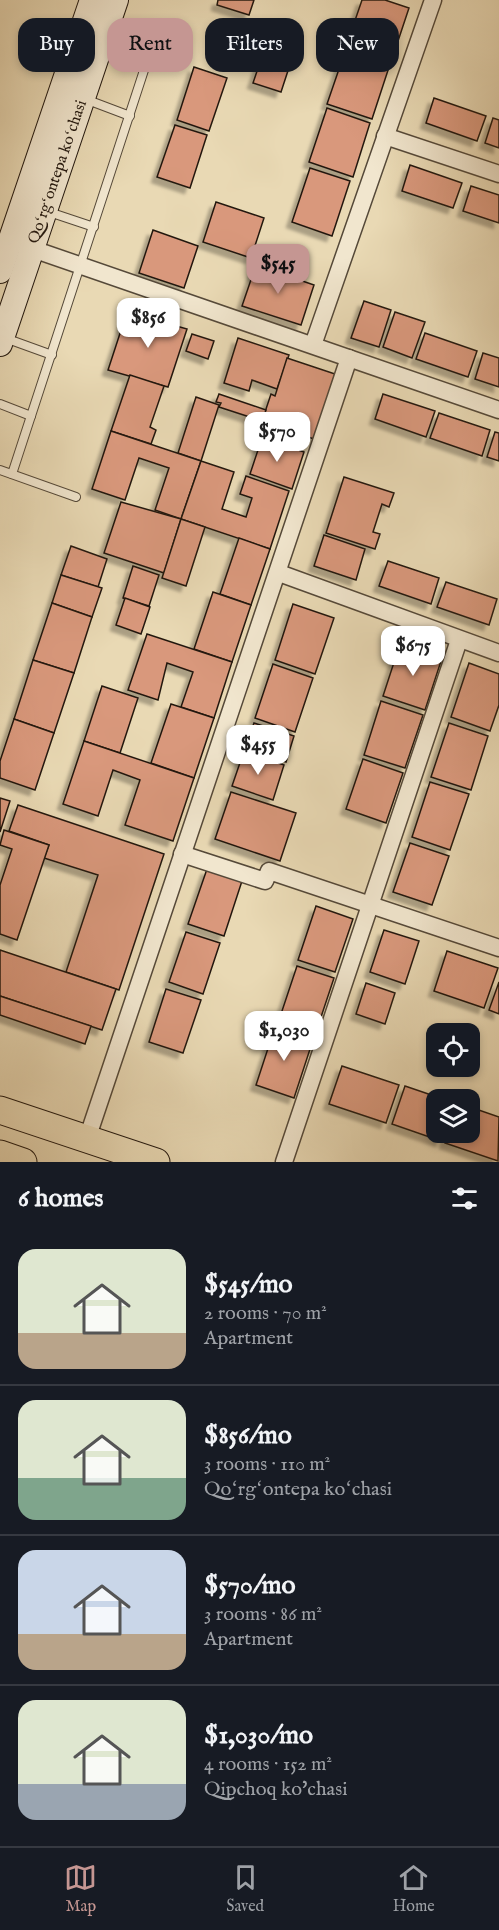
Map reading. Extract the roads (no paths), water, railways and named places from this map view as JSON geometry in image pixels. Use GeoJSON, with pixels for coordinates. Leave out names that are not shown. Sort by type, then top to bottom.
{"type":"FeatureCollection","features":[{"type":"Feature","properties":{"kind":"main road","name":"Qoʻrgʻontepa koʻchasi"},"geometry":{"type":"LineString","coordinates":[[0,271],[14,243],[92,0]]}},
{"type":"Feature","properties":{"kind":"main road","name":"Qoʻrgʻontepa koʻchasi"},"geometry":{"type":"LineString","coordinates":[[1,340],[14,243],[45,210],[116,0]]}},
{"type":"Feature","properties":{"kind":"main road"},"geometry":{"type":"LineString","coordinates":[[0,1110],[156,1162]]}},
{"type":"Feature","properties":{"kind":"main road"},"geometry":{"type":"LineString","coordinates":[[0,1154],[23,1162]]}},
{"type":"Feature","properties":{"kind":"street"},"geometry":{"type":"LineString","coordinates":[[313,345],[433,0]]}},
{"type":"Feature","properties":{"kind":"street"},"geometry":{"type":"LineString","coordinates":[[385,136],[499,174]]}},
{"type":"Feature","properties":{"kind":"street"},"geometry":{"type":"LineString","coordinates":[[14,243],[499,410]]}},
{"type":"Feature","properties":{"kind":"street"},"geometry":{"type":"LineString","coordinates":[[87,1139],[279,573],[349,358]]}},
{"type":"Feature","properties":{"kind":"street"},"geometry":{"type":"LineString","coordinates":[[279,573],[499,653]]}},
{"type":"Feature","properties":{"kind":"street"},"geometry":{"type":"LineString","coordinates":[[284,1162],[459,640]]}},
{"type":"Feature","properties":{"kind":"street"},"geometry":{"type":"LineString","coordinates":[[182,854],[265,881],[268,872],[499,948]]}},
{"type":"Feature","properties":{"kind":"lane"},"geometry":{"type":"LineString","coordinates":[[12,474],[82,266],[148,58],[102,40]]}},
{"type":"Feature","properties":{"kind":"lane"},"geometry":{"type":"LineString","coordinates":[[83,99],[130,116]]}},
{"type":"Feature","properties":{"kind":"lane"},"geometry":{"type":"LineString","coordinates":[[45,210],[94,226]]}},
{"type":"Feature","properties":{"kind":"lane"},"geometry":{"type":"LineString","coordinates":[[1,340],[52,355]]}},
{"type":"Feature","properties":{"kind":"lane"},"geometry":{"type":"LineString","coordinates":[[0,404],[32,416]]}},
{"type":"Feature","properties":{"kind":"lane"},"geometry":{"type":"LineString","coordinates":[[0,470],[76,497]]}}]}
